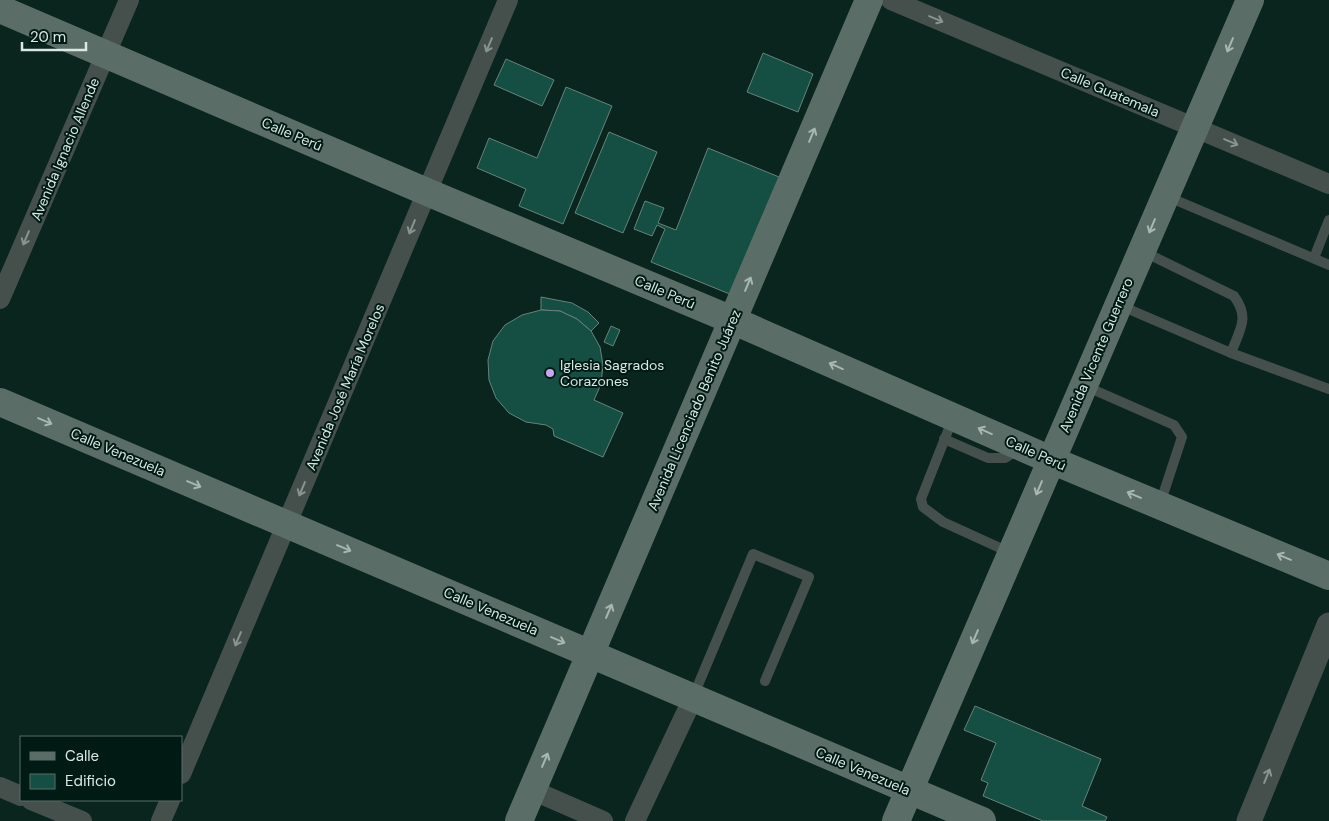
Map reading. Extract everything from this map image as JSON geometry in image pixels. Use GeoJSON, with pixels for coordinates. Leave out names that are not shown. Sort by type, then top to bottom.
{"type":"FeatureCollection","features":[{"type":"Feature","properties":{"kind":"main road","name":"Avenida Licenciado Benito Juárez"},"geometry":{"type":"LineString","coordinates":[[519,821],[869,0]]}},
{"type":"Feature","properties":{"kind":"main road","name":"Avenida Vicente Guerrero"},"geometry":{"type":"LineString","coordinates":[[896,821],[1250,0]]}},
{"type":"Feature","properties":{"kind":"main road","name":"Calle Perú"},"geometry":{"type":"LineString","coordinates":[[0,9],[732,320],[949,428],[1022,447],[1329,576]]}},
{"type":"Feature","properties":{"kind":"main road","name":"Calle Venezuela"},"geometry":{"type":"LineString","coordinates":[[0,402],[982,821]]}},
{"type":"Feature","properties":{"kind":"street","name":"Avenida Ignacio Allende"},"geometry":{"type":"LineString","coordinates":[[0,298],[129,0]]}},
{"type":"Feature","properties":{"kind":"street","name":"Avenida José María Morelos"},"geometry":{"type":"LineString","coordinates":[[182,772],[508,0]]}},
{"type":"Feature","properties":{"kind":"street","name":"Calle Guatemala"},"geometry":{"type":"LineString","coordinates":[[890,0],[1329,184]]}},
{"type":"Feature","properties":{"kind":"street"},"geometry":{"type":"LineString","coordinates":[[1249,821],[1329,625]]}},
{"type":"Feature","properties":{"kind":"street"},"geometry":{"type":"LineString","coordinates":[[635,821],[693,698]]}},
{"type":"Feature","properties":{"kind":"street"},"geometry":{"type":"LineString","coordinates":[[0,787],[20,796]]}},
{"type":"Feature","properties":{"kind":"street"},"geometry":{"type":"LineString","coordinates":[[532,790],[603,821]]}},
{"type":"Feature","properties":{"kind":"street"},"geometry":{"type":"LineString","coordinates":[[33,801],[82,821]]}},
{"type":"Feature","properties":{"kind":"street"},"geometry":{"type":"LineString","coordinates":[[161,821],[170,801]]}},
{"type":"Feature","properties":{"kind":"lane"},"geometry":{"type":"LineString","coordinates":[[1165,196],[1329,265]]}},
{"type":"Feature","properties":{"kind":"lane"},"geometry":{"type":"LineString","coordinates":[[1314,258],[1329,220]]}},
{"type":"Feature","properties":{"kind":"lane"},"geometry":{"type":"LineString","coordinates":[[1142,250],[1234,296],[1242,307],[1244,319],[1231,353]]}},
{"type":"Feature","properties":{"kind":"lane"},"geometry":{"type":"LineString","coordinates":[[1118,304],[1231,353],[1329,389]]}},
{"type":"Feature","properties":{"kind":"lane"},"geometry":{"type":"LineString","coordinates":[[1084,385],[1174,425],[1182,437],[1160,505]]}},
{"type":"Feature","properties":{"kind":"lane"},"geometry":{"type":"LineString","coordinates":[[949,428],[920,500],[923,507],[943,522],[1011,553]]}},
{"type":"Feature","properties":{"kind":"lane"},"geometry":{"type":"LineString","coordinates":[[693,698],[754,554],[809,576],[765,681]]}},
{"type":"Feature","properties":{"kind":"building"},"geometry":{"type":"Polygon","coordinates":[[[763,53],[813,74],[798,112],[747,92],[763,53]]]}},
{"type":"Feature","properties":{"kind":"building"},"geometry":{"type":"Polygon","coordinates":[[[506,59],[554,80],[542,106],[494,85],[506,59]]]}},
{"type":"Feature","properties":{"kind":"building"},"geometry":{"type":"Polygon","coordinates":[[[566,87],[612,106],[563,224],[519,206],[526,189],[477,168],[489,138],[537,158],[566,87]]]}},
{"type":"Feature","properties":{"kind":"building"},"geometry":{"type":"Polygon","coordinates":[[[609,132],[657,152],[623,233],[575,213],[609,132]]]}},
{"type":"Feature","properties":{"kind":"building"},"geometry":{"type":"Polygon","coordinates":[[[708,148],[784,179],[737,297],[651,262],[665,229],[657,225],[652,236],[634,229],[645,201],[664,208],[658,223],[676,230],[708,148]]]}},
{"type":"Feature","properties":{"kind":"building"},"geometry":{"type":"Polygon","coordinates":[[[541,297],[572,303],[588,312],[599,323],[591,331],[577,319],[560,311],[541,310],[541,297]]]}},
{"type":"Feature","properties":{"kind":"building"},"geometry":{"type":"Polygon","coordinates":[[[541,310],[560,311],[577,319],[591,331],[600,347],[603,365],[601,384],[594,400],[623,413],[603,457],[554,436],[553,429],[546,425],[526,422],[509,413],[496,398],[489,380],[488,360],[493,341],[505,325],[522,315],[541,310]]]}},
{"type":"Feature","properties":{"kind":"building"},"geometry":{"type":"Polygon","coordinates":[[[611,326],[620,330],[613,346],[604,342],[611,326]]]}},
{"type":"Feature","properties":{"kind":"building"},"geometry":{"type":"Polygon","coordinates":[[[975,706],[1101,759],[1082,806],[1107,817],[1105,821],[1043,821],[983,796],[988,783],[981,780],[996,743],[964,730],[975,706]]]}},
{"type":"Feature","properties":{"kind":"place","name":"Iglesia Sagrados Corazones"},"geometry":{"type":"Point","coordinates":[550,373]}}]}
